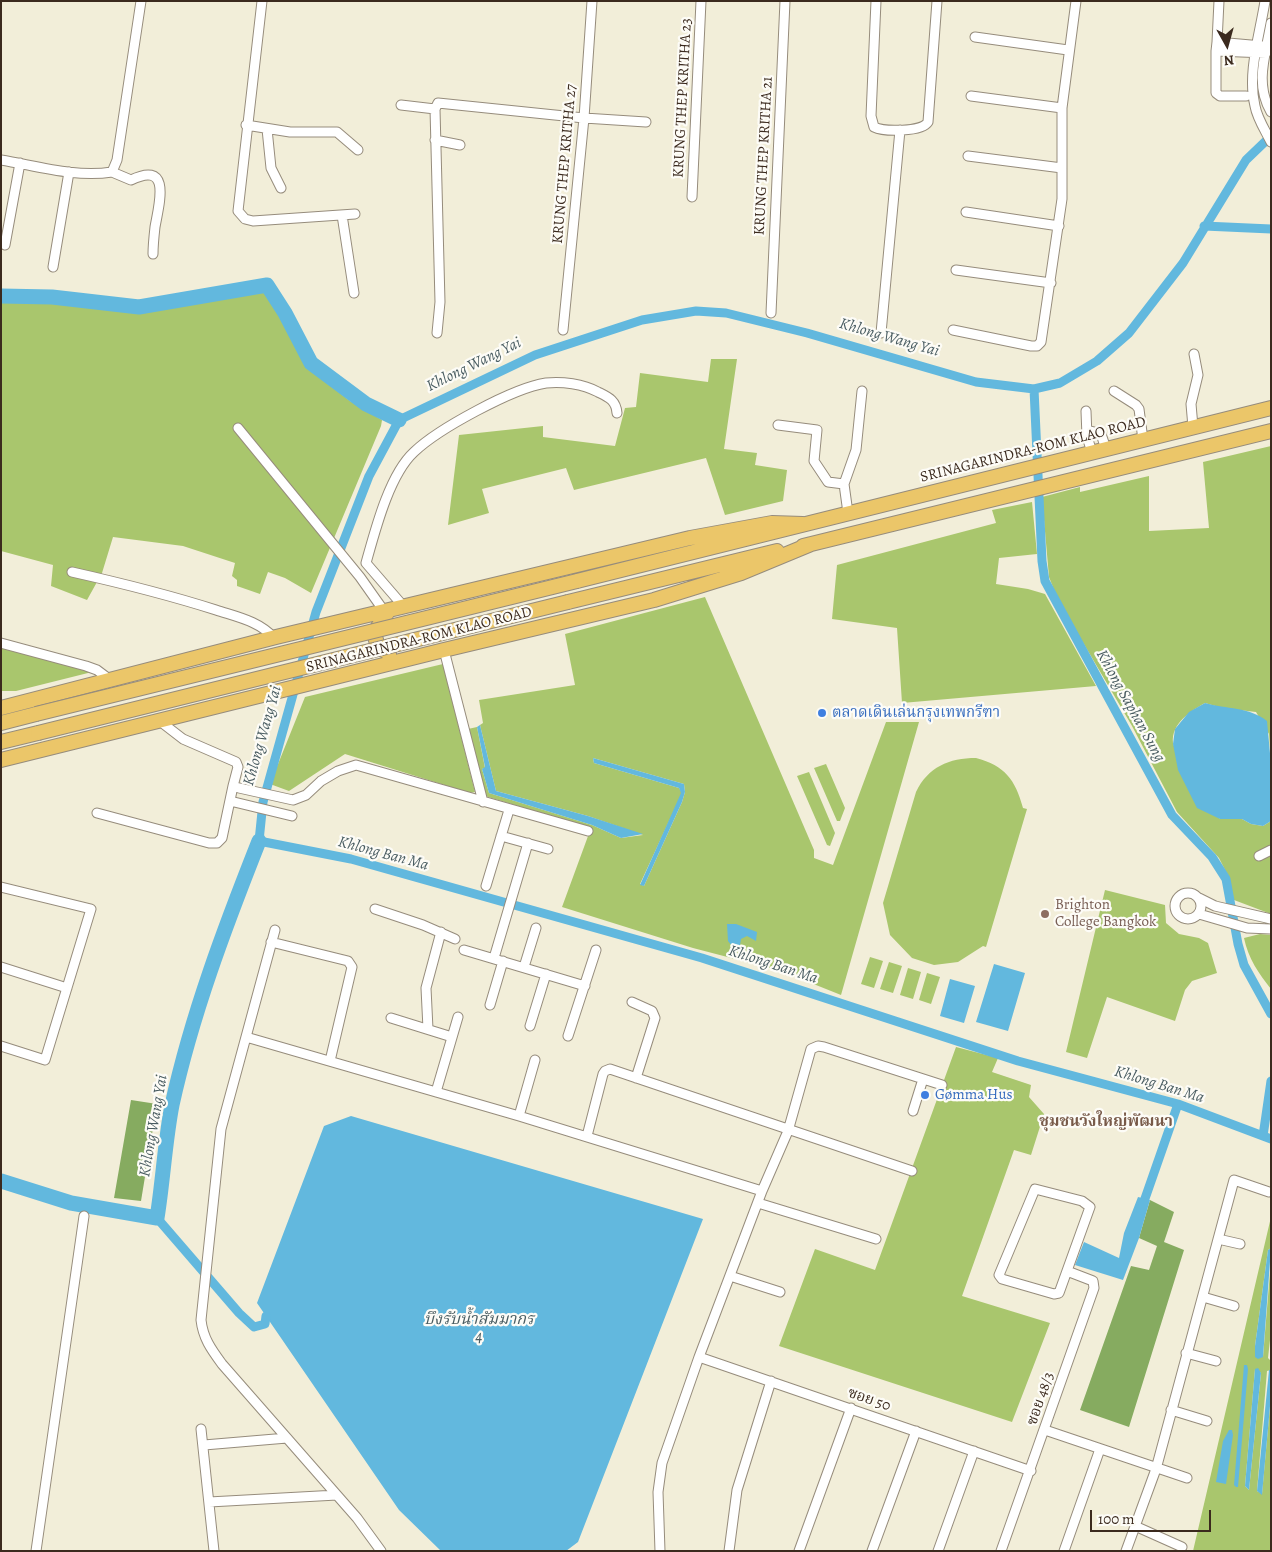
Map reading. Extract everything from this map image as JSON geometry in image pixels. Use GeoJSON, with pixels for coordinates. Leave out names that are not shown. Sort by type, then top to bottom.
{"type":"FeatureCollection","features":[{"type":"Feature","properties":{"kind":"main road","name":"SRINAGARINDRA-ROM KLAO ROAD"},"geometry":{"type":"LineString","coordinates":[[1,723],[1271,408]]}},
{"type":"Feature","properties":{"kind":"main road","name":"SRINAGARINDRA-ROM KLAO ROAD"},"geometry":{"type":"LineString","coordinates":[[1,742],[740,559],[811,544],[995,497],[1271,431]]}},
{"type":"Feature","properties":{"kind":"main road","name":"SRINAGARINDRA-ROM KLAO ROAD"},"geometry":{"type":"LineString","coordinates":[[1,708],[275,637],[740,527],[772,523],[803,524]]}},
{"type":"Feature","properties":{"kind":"main road","name":"SRINAGARINDRA-ROM KLAO ROAD"},"geometry":{"type":"LineString","coordinates":[[1,760],[654,600],[741,573],[811,544]]}},
{"type":"Feature","properties":{"kind":"main road"},"geometry":{"type":"LineString","coordinates":[[386,610],[375,629],[376,642],[383,651],[408,659]]}},
{"type":"Feature","properties":{"kind":"main road"},"geometry":{"type":"LineString","coordinates":[[202,657],[222,662],[225,670],[226,692],[216,707]]}},
{"type":"Feature","properties":{"kind":"street"},"geometry":{"type":"LineString","coordinates":[[112,172],[117,160],[141,1]]}},
{"type":"Feature","properties":{"kind":"street"},"geometry":{"type":"LineString","coordinates":[[262,1],[237,202],[238,211],[245,219],[253,221],[355,214]]}},
{"type":"Feature","properties":{"kind":"street","name":"KRUNG THEP KRITHA 27"},"geometry":{"type":"LineString","coordinates":[[563,330],[584,118],[592,1]]}},
{"type":"Feature","properties":{"kind":"street","name":"KRUNG THEP KRITHA 23"},"geometry":{"type":"LineString","coordinates":[[692,197],[701,1]]}},
{"type":"Feature","properties":{"kind":"street","name":"KRUNG THEP KRITHA 21"},"geometry":{"type":"LineString","coordinates":[[770,312],[785,1]]}},
{"type":"Feature","properties":{"kind":"street"},"geometry":{"type":"LineString","coordinates":[[876,1],[871,116],[874,127],[900,130],[921,128],[928,122],[937,1]]}},
{"type":"Feature","properties":{"kind":"street"},"geometry":{"type":"LineString","coordinates":[[953,330],[1031,346],[1039,345],[1042,339],[1059,226],[1063,184],[1062,108],[1068,50],[1076,1]]}},
{"type":"Feature","properties":{"kind":"street"},"geometry":{"type":"LineString","coordinates":[[1220,1],[1216,92],[1220,96],[1246,96]]}},
{"type":"Feature","properties":{"kind":"street"},"geometry":{"type":"LineString","coordinates":[[1266,1],[1262,49],[1262,92],[1269,109]]}},
{"type":"Feature","properties":{"kind":"street"},"geometry":{"type":"LineString","coordinates":[[1271,23],[1262,49],[1253,94],[1258,116],[1271,142]]}},
{"type":"Feature","properties":{"kind":"street"},"geometry":{"type":"LineString","coordinates":[[975,37],[1068,50]]}},
{"type":"Feature","properties":{"kind":"street"},"geometry":{"type":"LineString","coordinates":[[1217,46],[1262,49]]}},
{"type":"Feature","properties":{"kind":"street"},"geometry":{"type":"LineString","coordinates":[[971,96],[1062,108]]}},
{"type":"Feature","properties":{"kind":"street"},"geometry":{"type":"LineString","coordinates":[[437,333],[440,302],[435,109],[438,103],[584,118],[646,122]]}},
{"type":"Feature","properties":{"kind":"street"},"geometry":{"type":"LineString","coordinates":[[400,105],[435,109]]}},
{"type":"Feature","properties":{"kind":"street"},"geometry":{"type":"LineString","coordinates":[[246,125],[267,129],[337,132],[358,150]]}},
{"type":"Feature","properties":{"kind":"street"},"geometry":{"type":"LineString","coordinates":[[267,129],[271,168],[281,188]]}},
{"type":"Feature","properties":{"kind":"street"},"geometry":{"type":"LineString","coordinates":[[881,333],[900,130]]}},
{"type":"Feature","properties":{"kind":"street"},"geometry":{"type":"LineString","coordinates":[[435,140],[460,145]]}},
{"type":"Feature","properties":{"kind":"street"},"geometry":{"type":"LineString","coordinates":[[968,156],[1062,168]]}},
{"type":"Feature","properties":{"kind":"street"},"geometry":{"type":"LineString","coordinates":[[1,160],[69,172],[100,174],[112,172],[130,180],[145,174],[152,176],[159,182],[162,196],[154,233],[153,254]]}},
{"type":"Feature","properties":{"kind":"street"},"geometry":{"type":"LineString","coordinates":[[5,245],[20,164]]}},
{"type":"Feature","properties":{"kind":"street"},"geometry":{"type":"LineString","coordinates":[[53,267],[69,172]]}},
{"type":"Feature","properties":{"kind":"street"},"geometry":{"type":"LineString","coordinates":[[966,212],[1059,226]]}},
{"type":"Feature","properties":{"kind":"street"},"geometry":{"type":"LineString","coordinates":[[342,215],[354,293]]}},
{"type":"Feature","properties":{"kind":"street"},"geometry":{"type":"LineString","coordinates":[[956,270],[1050,283]]}},
{"type":"Feature","properties":{"kind":"street"},"geometry":{"type":"LineString","coordinates":[[1193,427],[1191,404],[1198,375],[1194,354]]}},
{"type":"Feature","properties":{"kind":"street"},"geometry":{"type":"LineString","coordinates":[[404,607],[366,563],[382,509],[413,453],[445,428],[522,390],[546,383],[589,388],[612,399],[616,405],[617,413]]}},
{"type":"Feature","properties":{"kind":"street"},"geometry":{"type":"LineString","coordinates":[[1114,390],[1139,409],[1143,440]]}},
{"type":"Feature","properties":{"kind":"street"},"geometry":{"type":"LineString","coordinates":[[848,513],[844,484],[856,450],[862,391]]}},
{"type":"Feature","properties":{"kind":"street"},"geometry":{"type":"LineString","coordinates":[[1085,454],[1087,437],[1086,411]]}},
{"type":"Feature","properties":{"kind":"street"},"geometry":{"type":"LineString","coordinates":[[778,425],[817,430],[814,461],[828,482],[844,484]]}},
{"type":"Feature","properties":{"kind":"street"},"geometry":{"type":"LineString","coordinates":[[238,428],[386,610]]}},
{"type":"Feature","properties":{"kind":"street"},"geometry":{"type":"LineString","coordinates":[[1087,430],[1101,434],[1106,449]]}},
{"type":"Feature","properties":{"kind":"street"},"geometry":{"type":"LineString","coordinates":[[72,572],[156,592],[206,607],[254,623],[275,637]]}},
{"type":"Feature","properties":{"kind":"street"},"geometry":{"type":"LineString","coordinates":[[1,643],[96,670],[109,679]]}},
{"type":"Feature","properties":{"kind":"street"},"geometry":{"type":"LineString","coordinates":[[444,650],[483,802]]}},
{"type":"Feature","properties":{"kind":"street"},"geometry":{"type":"LineString","coordinates":[[97,813],[214,844],[221,841],[236,787],[238,767],[236,762],[183,739],[161,722]]}},
{"type":"Feature","properties":{"kind":"street"},"geometry":{"type":"LineString","coordinates":[[236,787],[293,800],[306,795],[321,781],[338,771],[356,765],[508,810],[588,831]]}},
{"type":"Feature","properties":{"kind":"street"},"geometry":{"type":"LineString","coordinates":[[233,802],[288,815]]}},
{"type":"Feature","properties":{"kind":"street"},"geometry":{"type":"LineString","coordinates":[[486,886],[508,810]]}},
{"type":"Feature","properties":{"kind":"street"},"geometry":{"type":"LineString","coordinates":[[500,836],[548,849]]}},
{"type":"Feature","properties":{"kind":"street"},"geometry":{"type":"LineString","coordinates":[[494,958],[528,843]]}},
{"type":"Feature","properties":{"kind":"street"},"geometry":{"type":"LineString","coordinates":[[1259,856],[1271,850]]}},
{"type":"Feature","properties":{"kind":"street"},"geometry":{"type":"LineString","coordinates":[[1,887],[91,910],[45,1060],[1,1046]]}},
{"type":"Feature","properties":{"kind":"street"},"geometry":{"type":"LineString","coordinates":[[1199,898],[1202,907],[1199,914],[1190,919],[1182,918],[1176,912],[1175,903],[1179,896],[1192,893],[1199,898],[1229,909],[1271,919]]}},
{"type":"Feature","properties":{"kind":"street"},"geometry":{"type":"LineString","coordinates":[[375,909],[441,932],[455,939]]}},
{"type":"Feature","properties":{"kind":"street"},"geometry":{"type":"LineString","coordinates":[[1199,914],[1221,922],[1247,928],[1260,927],[1271,929]]}},
{"type":"Feature","properties":{"kind":"street"},"geometry":{"type":"LineString","coordinates":[[524,967],[536,928]]}},
{"type":"Feature","properties":{"kind":"street"},"geometry":{"type":"LineString","coordinates":[[274,930],[221,1129],[201,1320],[206,1342],[337,1496],[381,1551]]}},
{"type":"Feature","properties":{"kind":"street"},"geometry":{"type":"LineString","coordinates":[[428,1029],[426,988],[441,932]]}},
{"type":"Feature","properties":{"kind":"street"},"geometry":{"type":"LineString","coordinates":[[271,942],[348,961],[351,964],[353,971],[330,1060]]}},
{"type":"Feature","properties":{"kind":"street"},"geometry":{"type":"LineString","coordinates":[[464,950],[585,986]]}},
{"type":"Feature","properties":{"kind":"street"},"geometry":{"type":"LineString","coordinates":[[568,1036],[596,950]]}},
{"type":"Feature","properties":{"kind":"street"},"geometry":{"type":"LineString","coordinates":[[490,1005],[503,961]]}},
{"type":"Feature","properties":{"kind":"street"},"geometry":{"type":"LineString","coordinates":[[1,967],[67,988]]}},
{"type":"Feature","properties":{"kind":"street"},"geometry":{"type":"LineString","coordinates":[[530,1026],[546,974]]}},
{"type":"Feature","properties":{"kind":"street"},"geometry":{"type":"LineString","coordinates":[[632,1002],[652,1011],[655,1018],[636,1078]]}},
{"type":"Feature","properties":{"kind":"street"},"geometry":{"type":"LineString","coordinates":[[436,1092],[458,1017]]}},
{"type":"Feature","properties":{"kind":"street"},"geometry":{"type":"LineString","coordinates":[[392,1018],[452,1037]]}},
{"type":"Feature","properties":{"kind":"street"},"geometry":{"type":"LineString","coordinates":[[246,1037],[587,1136],[762,1191]]}},
{"type":"Feature","properties":{"kind":"street"},"geometry":{"type":"LineString","coordinates":[[660,1551],[659,1476],[699,1357],[762,1191],[788,1131],[808,1055],[814,1047],[824,1047],[942,1085]]}},
{"type":"Feature","properties":{"kind":"street"},"geometry":{"type":"LineString","coordinates":[[519,1116],[535,1060]]}},
{"type":"Feature","properties":{"kind":"street"},"geometry":{"type":"LineString","coordinates":[[587,1136],[604,1071],[610,1069],[788,1131],[912,1171]]}},
{"type":"Feature","properties":{"kind":"street"},"geometry":{"type":"LineString","coordinates":[[913,1110],[923,1079]]}},
{"type":"Feature","properties":{"kind":"street"},"geometry":{"type":"LineString","coordinates":[[1126,1551],[1156,1469],[1234,1180],[1270,1192]]}},
{"type":"Feature","properties":{"kind":"street"},"geometry":{"type":"LineString","coordinates":[[1034,1189],[1082,1201],[1090,1207],[1067,1271],[1059,1293],[1051,1294],[1002,1279],[999,1275],[1034,1189]]}},
{"type":"Feature","properties":{"kind":"street"},"geometry":{"type":"LineString","coordinates":[[758,1203],[876,1239]]}},
{"type":"Feature","properties":{"kind":"street"},"geometry":{"type":"LineString","coordinates":[[36,1551],[84,1216]]}},
{"type":"Feature","properties":{"kind":"street"},"geometry":{"type":"LineString","coordinates":[[1218,1239],[1240,1244]]}},
{"type":"Feature","properties":{"kind":"street","name":"ซอย 48/3"},"geometry":{"type":"LineString","coordinates":[[1001,1551],[1031,1471],[1094,1288],[1093,1281],[1067,1271]]}},
{"type":"Feature","properties":{"kind":"street"},"geometry":{"type":"LineString","coordinates":[[730,1276],[780,1292]]}},
{"type":"Feature","properties":{"kind":"street"},"geometry":{"type":"LineString","coordinates":[[1203,1297],[1234,1306]]}},
{"type":"Feature","properties":{"kind":"street"},"geometry":{"type":"LineString","coordinates":[[1186,1353],[1216,1361]]}},
{"type":"Feature","properties":{"kind":"street","name":"ซอย 50"},"geometry":{"type":"LineString","coordinates":[[699,1357],[1031,1471]]}},
{"type":"Feature","properties":{"kind":"street"},"geometry":{"type":"LineString","coordinates":[[730,1551],[738,1490],[772,1381]]}},
{"type":"Feature","properties":{"kind":"street"},"geometry":{"type":"LineString","coordinates":[[799,1551],[851,1408]]}},
{"type":"Feature","properties":{"kind":"street"},"geometry":{"type":"LineString","coordinates":[[1171,1410],[1207,1421]]}},
{"type":"Feature","properties":{"kind":"street"},"geometry":{"type":"LineString","coordinates":[[201,1429],[214,1551]]}},
{"type":"Feature","properties":{"kind":"street"},"geometry":{"type":"LineString","coordinates":[[1045,1430],[1186,1478]]}},
{"type":"Feature","properties":{"kind":"street"},"geometry":{"type":"LineString","coordinates":[[872,1551],[916,1431]]}},
{"type":"Feature","properties":{"kind":"street"},"geometry":{"type":"LineString","coordinates":[[204,1445],[287,1438]]}},
{"type":"Feature","properties":{"kind":"street"},"geometry":{"type":"LineString","coordinates":[[1064,1551],[1100,1449]]}},
{"type":"Feature","properties":{"kind":"street"},"geometry":{"type":"LineString","coordinates":[[938,1551],[974,1451]]}},
{"type":"Feature","properties":{"kind":"street"},"geometry":{"type":"LineString","coordinates":[[209,1502],[337,1496]]}},
{"type":"Feature","properties":{"kind":"street"},"geometry":{"type":"LineString","coordinates":[[1135,1526],[1182,1547]]}},
{"type":"Feature","properties":{"kind":"green space"},"geometry":{"type":"Polygon","coordinates":[[[259,289],[267,290],[309,369],[350,401],[382,420],[311,593],[285,578],[268,572],[260,594],[237,586],[237,580],[232,576],[235,563],[183,546],[113,537],[102,573],[87,600],[51,586],[53,565],[1,551],[1,302],[17,299],[149,312],[259,289]]]}},
{"type":"Feature","properties":{"kind":"green space"},"geometry":{"type":"Polygon","coordinates":[[[711,359],[737,359],[724,449],[757,453],[755,465],[787,470],[783,501],[725,515],[706,458],[574,490],[566,468],[482,489],[489,513],[448,525],[459,435],[543,426],[543,437],[615,446],[625,408],[636,407],[640,373],[708,382],[711,359]]]}},
{"type":"Feature","properties":{"kind":"green space"},"geometry":{"type":"Polygon","coordinates":[[[1271,446],[1271,764],[1269,734],[1256,712],[1222,708],[1205,703],[1183,718],[1175,729],[1173,743],[1220,819],[1242,819],[1251,824],[1263,826],[1271,821],[1271,914],[1234,900],[1227,874],[1219,858],[1177,812],[1132,726],[1058,600],[1049,577],[1042,497],[1080,487],[1080,492],[1149,476],[1149,531],[1209,528],[1203,462],[1271,446]]]}},
{"type":"Feature","properties":{"kind":"green space"},"geometry":{"type":"Polygon","coordinates":[[[1032,502],[1037,554],[999,558],[996,584],[1045,594],[1096,686],[902,703],[897,628],[832,619],[837,565],[996,523],[992,510],[1032,502]]]}},
{"type":"Feature","properties":{"kind":"green space"},"geometry":{"type":"Polygon","coordinates":[[[705,597],[814,850],[814,858],[833,865],[886,722],[919,722],[841,995],[781,971],[693,948],[562,907],[591,828],[485,796],[468,729],[477,727],[485,768],[482,769],[489,793],[592,825],[621,838],[643,835],[588,816],[496,791],[480,725],[483,723],[479,700],[575,685],[565,634],[705,597]],[[593,758],[594,763],[679,788],[682,793],[640,884],[644,886],[682,802],[685,792],[684,784],[593,758]]]}},
{"type":"Feature","properties":{"kind":"green space"},"geometry":{"type":"Polygon","coordinates":[[[1,647],[92,672],[16,691],[1,691],[1,647]]]}},
{"type":"Feature","properties":{"kind":"green space"},"geometry":{"type":"Polygon","coordinates":[[[443,664],[475,792],[470,793],[345,754],[289,791],[270,784],[305,697],[443,664]]]}},
{"type":"Feature","properties":{"kind":"green space"},"geometry":{"type":"Polygon","coordinates":[[[976,758],[994,765],[1007,775],[1016,789],[1023,808],[1027,809],[986,947],[983,946],[958,962],[934,965],[912,958],[890,935],[883,903],[916,792],[921,783],[933,770],[948,762],[976,758]]]}},
{"type":"Feature","properties":{"kind":"green space"},"geometry":{"type":"Polygon","coordinates":[[[826,764],[845,808],[840,821],[837,821],[814,768],[826,764]]]}},
{"type":"Feature","properties":{"kind":"green space"},"geometry":{"type":"Polygon","coordinates":[[[809,772],[835,833],[830,846],[827,845],[797,776],[809,772]]]}},
{"type":"Feature","properties":{"kind":"green space"},"geometry":{"type":"Polygon","coordinates":[[[1105,890],[1165,905],[1166,923],[1179,934],[1199,938],[1208,943],[1217,973],[1192,981],[1185,990],[1175,1021],[1107,997],[1087,1058],[1066,1052],[1105,890]]]}},
{"type":"Feature","properties":{"kind":"green space"},"geometry":{"type":"Polygon","coordinates":[[[1260,934],[1271,935],[1271,989],[1254,965],[1244,938],[1260,934]]]}},
{"type":"Feature","properties":{"kind":"green space"},"geometry":{"type":"Polygon","coordinates":[[[870,957],[883,961],[874,988],[861,984],[870,957]]]}},
{"type":"Feature","properties":{"kind":"green space"},"geometry":{"type":"Polygon","coordinates":[[[889,962],[902,966],[893,993],[880,989],[889,962]]]}},
{"type":"Feature","properties":{"kind":"green space"},"geometry":{"type":"Polygon","coordinates":[[[908,968],[921,972],[913,999],[900,995],[908,968]]]}},
{"type":"Feature","properties":{"kind":"green space"},"geometry":{"type":"Polygon","coordinates":[[[927,973],[940,977],[931,1004],[919,1000],[927,973]]]}},
{"type":"Feature","properties":{"kind":"green space"},"geometry":{"type":"Polygon","coordinates":[[[956,1047],[998,1058],[992,1072],[1031,1085],[1029,1097],[1044,1114],[1031,1155],[1014,1150],[962,1296],[1050,1323],[1012,1422],[779,1346],[815,1249],[875,1270],[956,1047]]]}},
{"type":"Feature","properties":{"kind":"green space"},"geometry":{"type":"Polygon","coordinates":[[[131,1100],[157,1104],[141,1201],[114,1198],[131,1100]]]}},
{"type":"Feature","properties":{"kind":"green space"},"geometry":{"type":"Polygon","coordinates":[[[1150,1200],[1174,1212],[1164,1242],[1184,1250],[1129,1427],[1080,1410],[1131,1266],[1149,1270],[1157,1246],[1139,1238],[1150,1200]]]}},
{"type":"Feature","properties":{"kind":"green space"},"geometry":{"type":"Polygon","coordinates":[[[1271,1217],[1271,1248],[1268,1250],[1255,1346],[1263,1357],[1271,1260],[1271,1331],[1268,1358],[1271,1361],[1271,1370],[1267,1371],[1257,1491],[1262,1494],[1271,1395],[1271,1551],[1193,1551],[1271,1217]],[[1255,1369],[1245,1486],[1249,1490],[1261,1373],[1255,1369]]]}},
{"type":"Feature","properties":{"kind":"water"},"geometry":{"type":"Polygon","coordinates":[[[1205,703],[1253,713],[1267,721],[1271,764],[1271,821],[1263,826],[1251,824],[1242,819],[1220,819],[1197,808],[1178,770],[1173,744],[1175,729],[1189,712],[1205,703]]]}},
{"type":"Feature","properties":{"kind":"water"},"geometry":{"type":"Polygon","coordinates":[[[480,725],[496,791],[588,816],[643,834],[621,838],[592,825],[489,793],[482,769],[485,767],[477,727],[480,725]]]}},
{"type":"Feature","properties":{"kind":"water"},"geometry":{"type":"Polygon","coordinates":[[[593,758],[684,784],[685,792],[682,802],[644,886],[640,885],[681,793],[679,788],[594,763],[593,758]]]}},
{"type":"Feature","properties":{"kind":"water"},"geometry":{"type":"Polygon","coordinates":[[[727,924],[736,924],[757,932],[756,941],[747,936],[741,939],[740,945],[732,946],[728,941],[727,924]]]}},
{"type":"Feature","properties":{"kind":"water"},"geometry":{"type":"Polygon","coordinates":[[[994,964],[1025,973],[1008,1031],[976,1022],[994,964]]]}},
{"type":"Feature","properties":{"kind":"water"},"geometry":{"type":"Polygon","coordinates":[[[950,979],[975,986],[964,1023],[940,1016],[950,979]]]}},
{"type":"Feature","properties":{"kind":"water","name":"บึงรับน้ำสัมมากร 4"},"geometry":{"type":"Polygon","coordinates":[[[351,1116],[703,1219],[578,1542],[566,1551],[441,1551],[399,1510],[257,1303],[324,1126],[351,1116]]]}},
{"type":"Feature","properties":{"kind":"water"},"geometry":{"type":"Polygon","coordinates":[[[1138,1197],[1150,1200],[1139,1238],[1123,1280],[1075,1265],[1084,1242],[1119,1258],[1124,1233],[1138,1197]]]}},
{"type":"Feature","properties":{"kind":"water"},"geometry":{"type":"Polygon","coordinates":[[[1271,1248],[1263,1357],[1258,1359],[1255,1357],[1255,1346],[1268,1250],[1271,1248]]]}},
{"type":"Feature","properties":{"kind":"water"},"geometry":{"type":"Polygon","coordinates":[[[1244,1365],[1247,1365],[1248,1369],[1238,1487],[1236,1487],[1234,1485],[1244,1365]]]}},
{"type":"Feature","properties":{"kind":"water"},"geometry":{"type":"Polygon","coordinates":[[[1258,1368],[1261,1373],[1249,1490],[1245,1486],[1255,1369],[1258,1368]]]}},
{"type":"Feature","properties":{"kind":"water"},"geometry":{"type":"Polygon","coordinates":[[[1269,1370],[1271,1370],[1271,1395],[1262,1495],[1257,1491],[1269,1370]]]}},
{"type":"Feature","properties":{"kind":"water"},"geometry":{"type":"Polygon","coordinates":[[[1229,1430],[1232,1430],[1233,1435],[1226,1484],[1216,1482],[1223,1441],[1229,1430]]]}},
{"type":"Feature","properties":{"kind":"waterway","name":"Khlong Wang Yai"},"geometry":{"type":"LineString","coordinates":[[1271,136],[1246,160],[1183,263],[1129,333],[1097,361],[1060,383],[1034,389],[976,382],[807,333],[726,313],[696,311],[642,320],[535,355],[399,420],[369,476],[316,612],[263,802],[259,841],[351,859],[702,958],[1018,1061],[1178,1104],[1271,1139]]}},
{"type":"Feature","properties":{"kind":"waterway"},"geometry":{"type":"LineString","coordinates":[[1204,226],[1271,229]]}},
{"type":"Feature","properties":{"kind":"waterway"},"geometry":{"type":"LineString","coordinates":[[1,296],[52,297],[139,307],[267,285],[285,313],[311,363],[366,404],[399,420]]}},
{"type":"Feature","properties":{"kind":"waterway","name":"Khlong Saphan Sung"},"geometry":{"type":"LineString","coordinates":[[1034,389],[1042,561],[1045,581],[1172,815],[1212,857],[1226,879],[1238,944],[1244,965],[1271,1014]]}},
{"type":"Feature","properties":{"kind":"waterway","name":"Khlong Wang Yai"},"geometry":{"type":"LineString","coordinates":[[1,1181],[71,1203],[157,1218],[172,1105],[189,1037],[210,971],[259,841]]}},
{"type":"Feature","properties":{"kind":"waterway","name":"Khlong Saphan Sung"},"geometry":{"type":"LineString","coordinates":[[1263,1136],[1271,1081]]}},
{"type":"Feature","properties":{"kind":"waterway","name":"Khlong Ban Ma"},"geometry":{"type":"LineString","coordinates":[[1141,1210],[1178,1104]]}},
{"type":"Feature","properties":{"kind":"waterway"},"geometry":{"type":"LineString","coordinates":[[157,1218],[239,1313],[254,1327],[265,1324],[266,1316]]}},
{"type":"Feature","properties":{"kind":"place","name":"ตลาดเดินเล่นกรุงเทพกรีฑา"},"geometry":{"type":"Point","coordinates":[822,713]}},
{"type":"Feature","properties":{"kind":"place","name":"Brighton College Bangkok"},"geometry":{"type":"Point","coordinates":[1045,914]}},
{"type":"Feature","properties":{"kind":"place","name":"Gømma Hus"},"geometry":{"type":"Point","coordinates":[925,1095]}},
{"type":"Feature","properties":{"kind":"district","name":"ชุมชนวังใหญ่พัฒนา"},"geometry":{"type":"Point","coordinates":[1106,1122]}}]}
